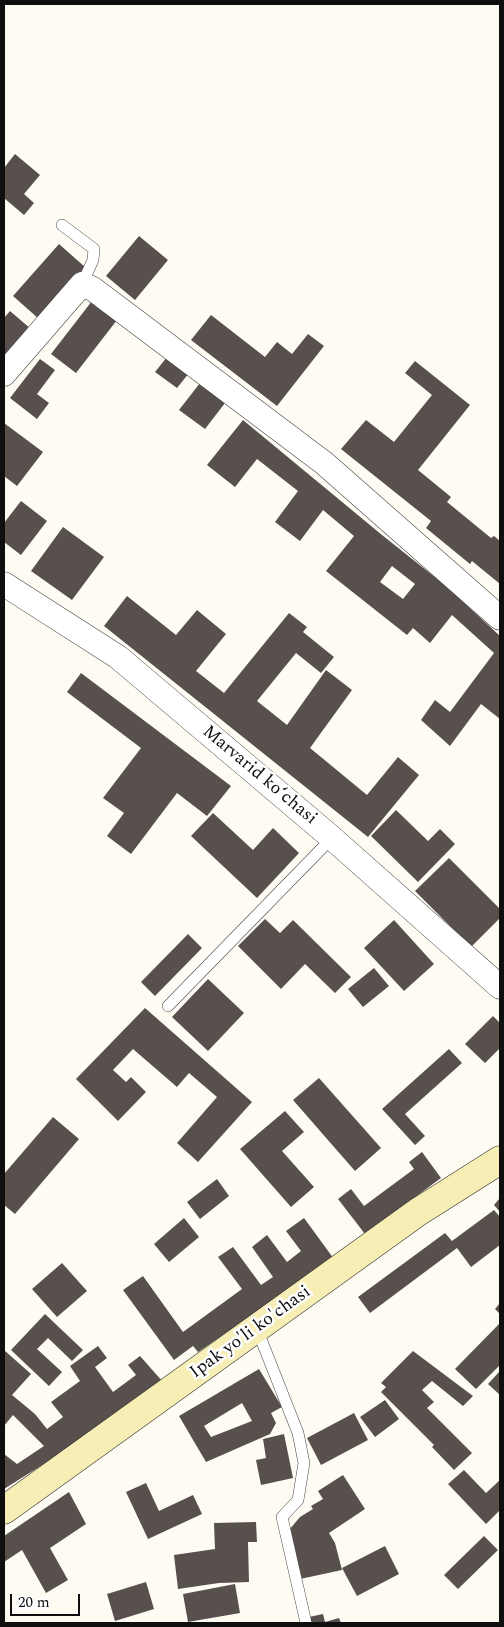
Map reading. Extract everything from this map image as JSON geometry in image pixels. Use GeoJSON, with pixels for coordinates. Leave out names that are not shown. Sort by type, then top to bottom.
{"type":"FeatureCollection","features":[{"type":"Feature","properties":{"kind":"main road","name":"Ipak yo'li ko'chasi"},"geometry":{"type":"LineString","coordinates":[[4,1510],[418,1212],[500,1160]]}},
{"type":"Feature","properties":{"kind":"street"},"geometry":{"type":"LineString","coordinates":[[4,374],[82,284],[93,289],[324,463],[500,618]]}},
{"type":"Feature","properties":{"kind":"street","name":"Marvarid koʻchasi"},"geometry":{"type":"LineString","coordinates":[[4,584],[118,657],[332,838],[500,987]]}},
{"type":"Feature","properties":{"kind":"lane"},"geometry":{"type":"LineString","coordinates":[[62,225],[94,249],[93,260],[82,284]]}},
{"type":"Feature","properties":{"kind":"lane"},"geometry":{"type":"LineString","coordinates":[[168,1006],[332,838]]}},
{"type":"Feature","properties":{"kind":"lane"},"geometry":{"type":"LineString","coordinates":[[257,1329],[298,1432],[304,1463],[298,1500],[282,1517],[306,1623]]}},
{"type":"Feature","properties":{"kind":"building"},"geometry":{"type":"Polygon","coordinates":[[[15,154],[40,175],[24,194],[34,203],[24,215],[4,198],[4,168],[15,154]]]}},
{"type":"Feature","properties":{"kind":"building"},"geometry":{"type":"Polygon","coordinates":[[[139,236],[168,260],[135,300],[106,276],[139,236]]]}},
{"type":"Feature","properties":{"kind":"building"},"geometry":{"type":"Polygon","coordinates":[[[59,244],[85,267],[39,319],[13,296],[59,244]]]}},
{"type":"Feature","properties":{"kind":"building"},"geometry":{"type":"Polygon","coordinates":[[[92,301],[117,320],[76,373],[51,354],[92,301]]]}},
{"type":"Feature","properties":{"kind":"building"},"geometry":{"type":"Polygon","coordinates":[[[10,311],[31,329],[4,360],[4,318],[10,311]]]}},
{"type":"Feature","properties":{"kind":"building"},"geometry":{"type":"Polygon","coordinates":[[[211,315],[265,357],[277,342],[292,354],[308,334],[324,346],[277,406],[191,340],[211,315]]]}},
{"type":"Feature","properties":{"kind":"building"},"geometry":{"type":"Polygon","coordinates":[[[167,357],[189,373],[177,388],[155,372],[167,357]]]}},
{"type":"Feature","properties":{"kind":"building"},"geometry":{"type":"Polygon","coordinates":[[[40,359],[55,370],[37,394],[49,403],[37,419],[10,398],[40,359]]]}},
{"type":"Feature","properties":{"kind":"building"},"geometry":{"type":"Polygon","coordinates":[[[415,361],[470,405],[418,470],[451,497],[447,502],[491,538],[494,536],[500,541],[500,584],[472,561],[470,564],[426,528],[431,521],[341,449],[366,420],[394,442],[432,395],[405,373],[415,361]]]}},
{"type":"Feature","properties":{"kind":"building"},"geometry":{"type":"Polygon","coordinates":[[[200,383],[225,403],[205,429],[179,410],[200,383]]]}},
{"type":"Feature","properties":{"kind":"building"},"geometry":{"type":"Polygon","coordinates":[[[243,420],[446,586],[500,636],[500,719],[481,704],[450,746],[421,720],[435,700],[450,712],[494,653],[452,615],[430,643],[413,628],[407,635],[326,571],[354,536],[323,510],[300,541],[275,522],[298,491],[257,459],[235,487],[207,465],[243,420]],[[392,566],[380,582],[403,599],[415,584],[392,566]]]}},
{"type":"Feature","properties":{"kind":"building"},"geometry":{"type":"Polygon","coordinates":[[[4,423],[43,452],[17,486],[4,476],[4,423]]]}},
{"type":"Feature","properties":{"kind":"building"},"geometry":{"type":"Polygon","coordinates":[[[21,501],[47,521],[21,555],[4,542],[4,523],[21,501]]]}},
{"type":"Feature","properties":{"kind":"building"},"geometry":{"type":"Polygon","coordinates":[[[63,527],[104,557],[72,600],[31,571],[63,527]]]}},
{"type":"Feature","properties":{"kind":"building"},"geometry":{"type":"Polygon","coordinates":[[[127,596],[176,635],[197,610],[226,634],[196,671],[224,693],[289,613],[307,627],[303,632],[334,657],[321,673],[296,653],[257,701],[287,725],[326,670],[352,690],[310,748],[367,795],[398,757],[419,775],[368,837],[104,626],[127,596]]]}},
{"type":"Feature","properties":{"kind":"building"},"geometry":{"type":"Polygon","coordinates":[[[81,673],[231,786],[207,816],[177,793],[131,854],[107,836],[124,813],[103,798],[141,748],[67,692],[81,673]]]}},
{"type":"Feature","properties":{"kind":"building"},"geometry":{"type":"Polygon","coordinates":[[[396,810],[428,841],[440,829],[455,844],[418,882],[371,836],[396,810]]]}},
{"type":"Feature","properties":{"kind":"building"},"geometry":{"type":"Polygon","coordinates":[[[213,813],[253,850],[273,828],[299,853],[257,898],[191,836],[213,813]]]}},
{"type":"Feature","properties":{"kind":"building"},"geometry":{"type":"Polygon","coordinates":[[[449,858],[500,909],[500,918],[471,947],[415,891],[449,858]]]}},
{"type":"Feature","properties":{"kind":"building"},"geometry":{"type":"Polygon","coordinates":[[[265,919],[280,933],[293,920],[351,977],[335,993],[305,964],[281,989],[238,946],[265,919]]]}},
{"type":"Feature","properties":{"kind":"building"},"geometry":{"type":"Polygon","coordinates":[[[394,920],[434,964],[404,991],[364,948],[394,920]]]}},
{"type":"Feature","properties":{"kind":"building"},"geometry":{"type":"Polygon","coordinates":[[[188,934],[202,948],[155,996],[141,982],[188,934]]]}},
{"type":"Feature","properties":{"kind":"building"},"geometry":{"type":"Polygon","coordinates":[[[374,968],[389,986],[363,1007],[348,989],[374,968]]]}},
{"type":"Feature","properties":{"kind":"building"},"geometry":{"type":"Polygon","coordinates":[[[208,979],[244,1013],[208,1051],[172,1017],[208,979]]]}},
{"type":"Feature","properties":{"kind":"building"},"geometry":{"type":"Polygon","coordinates":[[[145,1008],[252,1102],[198,1162],[177,1143],[217,1097],[189,1073],[177,1087],[133,1049],[113,1070],[126,1082],[131,1077],[146,1092],[118,1121],[76,1079],[145,1008]]]}},
{"type":"Feature","properties":{"kind":"building"},"geometry":{"type":"Polygon","coordinates":[[[493,1016],[500,1023],[500,1048],[485,1063],[465,1044],[493,1016]]]}},
{"type":"Feature","properties":{"kind":"building"},"geometry":{"type":"Polygon","coordinates":[[[449,1049],[462,1063],[405,1114],[425,1136],[415,1145],[382,1109],[449,1049]]]}},
{"type":"Feature","properties":{"kind":"building"},"geometry":{"type":"Polygon","coordinates":[[[319,1078],[381,1148],[355,1171],[293,1100],[319,1078]]]}},
{"type":"Feature","properties":{"kind":"building"},"geometry":{"type":"Polygon","coordinates":[[[285,1111],[304,1132],[282,1151],[314,1187],[291,1207],[240,1149],[285,1111]]]}},
{"type":"Feature","properties":{"kind":"building"},"geometry":{"type":"Polygon","coordinates":[[[53,1117],[79,1139],[15,1214],[4,1205],[4,1174],[53,1117]]]}},
{"type":"Feature","properties":{"kind":"building"},"geometry":{"type":"Polygon","coordinates":[[[422,1152],[441,1178],[365,1234],[338,1199],[351,1189],[364,1206],[414,1169],[409,1162],[422,1152]]]}},
{"type":"Feature","properties":{"kind":"building"},"geometry":{"type":"Polygon","coordinates":[[[217,1179],[229,1196],[200,1219],[187,1202],[217,1179]]]}},
{"type":"Feature","properties":{"kind":"building"},"geometry":{"type":"Polygon","coordinates":[[[500,1198],[500,1212],[494,1205],[500,1198]]]}},
{"type":"Feature","properties":{"kind":"building"},"geometry":{"type":"Polygon","coordinates":[[[494,1210],[500,1217],[500,1245],[471,1267],[457,1248],[370,1313],[358,1297],[445,1233],[452,1241],[494,1210]]]}},
{"type":"Feature","properties":{"kind":"building"},"geometry":{"type":"Polygon","coordinates":[[[184,1218],[199,1237],[169,1262],[154,1244],[184,1218]]]}},
{"type":"Feature","properties":{"kind":"building"},"geometry":{"type":"Polygon","coordinates":[[[304,1218],[334,1259],[198,1352],[193,1346],[174,1360],[123,1290],[143,1276],[183,1332],[242,1289],[218,1257],[233,1247],[261,1285],[273,1277],[252,1247],[267,1235],[287,1262],[301,1251],[286,1231],[304,1218]]]}},
{"type":"Feature","properties":{"kind":"building"},"geometry":{"type":"Polygon","coordinates":[[[62,1263],[87,1291],[57,1317],[32,1289],[62,1263]]]}},
{"type":"Feature","properties":{"kind":"building"},"geometry":{"type":"Polygon","coordinates":[[[500,1303],[500,1314],[495,1309],[500,1303]]]}},
{"type":"Feature","properties":{"kind":"building"},"geometry":{"type":"Polygon","coordinates":[[[45,1314],[83,1350],[72,1361],[48,1338],[37,1349],[62,1372],[49,1386],[11,1350],[45,1314]]]}},
{"type":"Feature","properties":{"kind":"building"},"geometry":{"type":"Polygon","coordinates":[[[500,1323],[500,1365],[476,1389],[455,1369],[500,1323]]]}},
{"type":"Feature","properties":{"kind":"building"},"geometry":{"type":"Polygon","coordinates":[[[98,1346],[107,1358],[95,1367],[113,1392],[136,1375],[128,1365],[140,1356],[163,1382],[93,1433],[4,1489],[4,1454],[17,1464],[44,1446],[13,1415],[4,1426],[4,1350],[31,1374],[12,1395],[35,1414],[47,1429],[63,1417],[51,1402],[80,1381],[70,1366],[98,1346]]]}},
{"type":"Feature","properties":{"kind":"building"},"geometry":{"type":"Polygon","coordinates":[[[413,1351],[473,1396],[463,1406],[432,1381],[422,1390],[434,1402],[427,1408],[472,1453],[454,1470],[432,1447],[434,1445],[381,1392],[386,1387],[381,1383],[413,1351]]]}},
{"type":"Feature","properties":{"kind":"building"},"geometry":{"type":"Polygon","coordinates":[[[259,1369],[282,1407],[271,1413],[276,1423],[270,1434],[206,1462],[179,1416],[259,1369]],[[242,1403],[204,1426],[211,1437],[252,1421],[242,1403]]]}},
{"type":"Feature","properties":{"kind":"building"},"geometry":{"type":"Polygon","coordinates":[[[500,1371],[500,1395],[488,1384],[500,1371]]]}},
{"type":"Feature","properties":{"kind":"building"},"geometry":{"type":"Polygon","coordinates":[[[385,1400],[399,1419],[375,1437],[360,1417],[385,1400]]]}},
{"type":"Feature","properties":{"kind":"building"},"geometry":{"type":"Polygon","coordinates":[[[354,1413],[368,1440],[321,1465],[307,1438],[354,1413]]]}},
{"type":"Feature","properties":{"kind":"building"},"geometry":{"type":"Polygon","coordinates":[[[284,1434],[293,1478],[261,1485],[256,1460],[266,1458],[263,1439],[284,1434]]]}},
{"type":"Feature","properties":{"kind":"building"},"geometry":{"type":"Polygon","coordinates":[[[464,1470],[486,1493],[500,1480],[500,1510],[486,1524],[448,1484],[464,1470]]]}},
{"type":"Feature","properties":{"kind":"building"},"geometry":{"type":"Polygon","coordinates":[[[343,1475],[365,1509],[329,1533],[335,1543],[342,1570],[300,1579],[289,1530],[300,1517],[313,1509],[311,1506],[323,1499],[318,1491],[343,1475]]]}},
{"type":"Feature","properties":{"kind":"building"},"geometry":{"type":"Polygon","coordinates":[[[146,1483],[159,1511],[193,1495],[202,1514],[148,1539],[126,1492],[146,1483]]]}},
{"type":"Feature","properties":{"kind":"building"},"geometry":{"type":"Polygon","coordinates":[[[69,1492],[86,1524],[50,1548],[68,1580],[46,1593],[22,1550],[4,1562],[4,1536],[69,1492]]]}},
{"type":"Feature","properties":{"kind":"building"},"geometry":{"type":"Polygon","coordinates":[[[256,1522],[257,1542],[248,1542],[249,1582],[219,1583],[178,1589],[174,1555],[215,1549],[214,1523],[256,1522]]]}},
{"type":"Feature","properties":{"kind":"building"},"geometry":{"type":"Polygon","coordinates":[[[484,1536],[498,1550],[458,1589],[444,1575],[484,1536]]]}},
{"type":"Feature","properties":{"kind":"building"},"geometry":{"type":"Polygon","coordinates":[[[385,1546],[399,1574],[357,1596],[342,1568],[385,1546]]]}},
{"type":"Feature","properties":{"kind":"building"},"geometry":{"type":"Polygon","coordinates":[[[146,1582],[154,1609],[115,1621],[107,1594],[146,1582]]]}},
{"type":"Feature","properties":{"kind":"building"},"geometry":{"type":"Polygon","coordinates":[[[235,1584],[240,1613],[188,1622],[183,1594],[235,1584]]]}},
{"type":"Feature","properties":{"kind":"building"},"geometry":{"type":"Polygon","coordinates":[[[323,1614],[325,1622],[339,1618],[341,1623],[310,1623],[309,1617],[323,1614]]]}}]}
